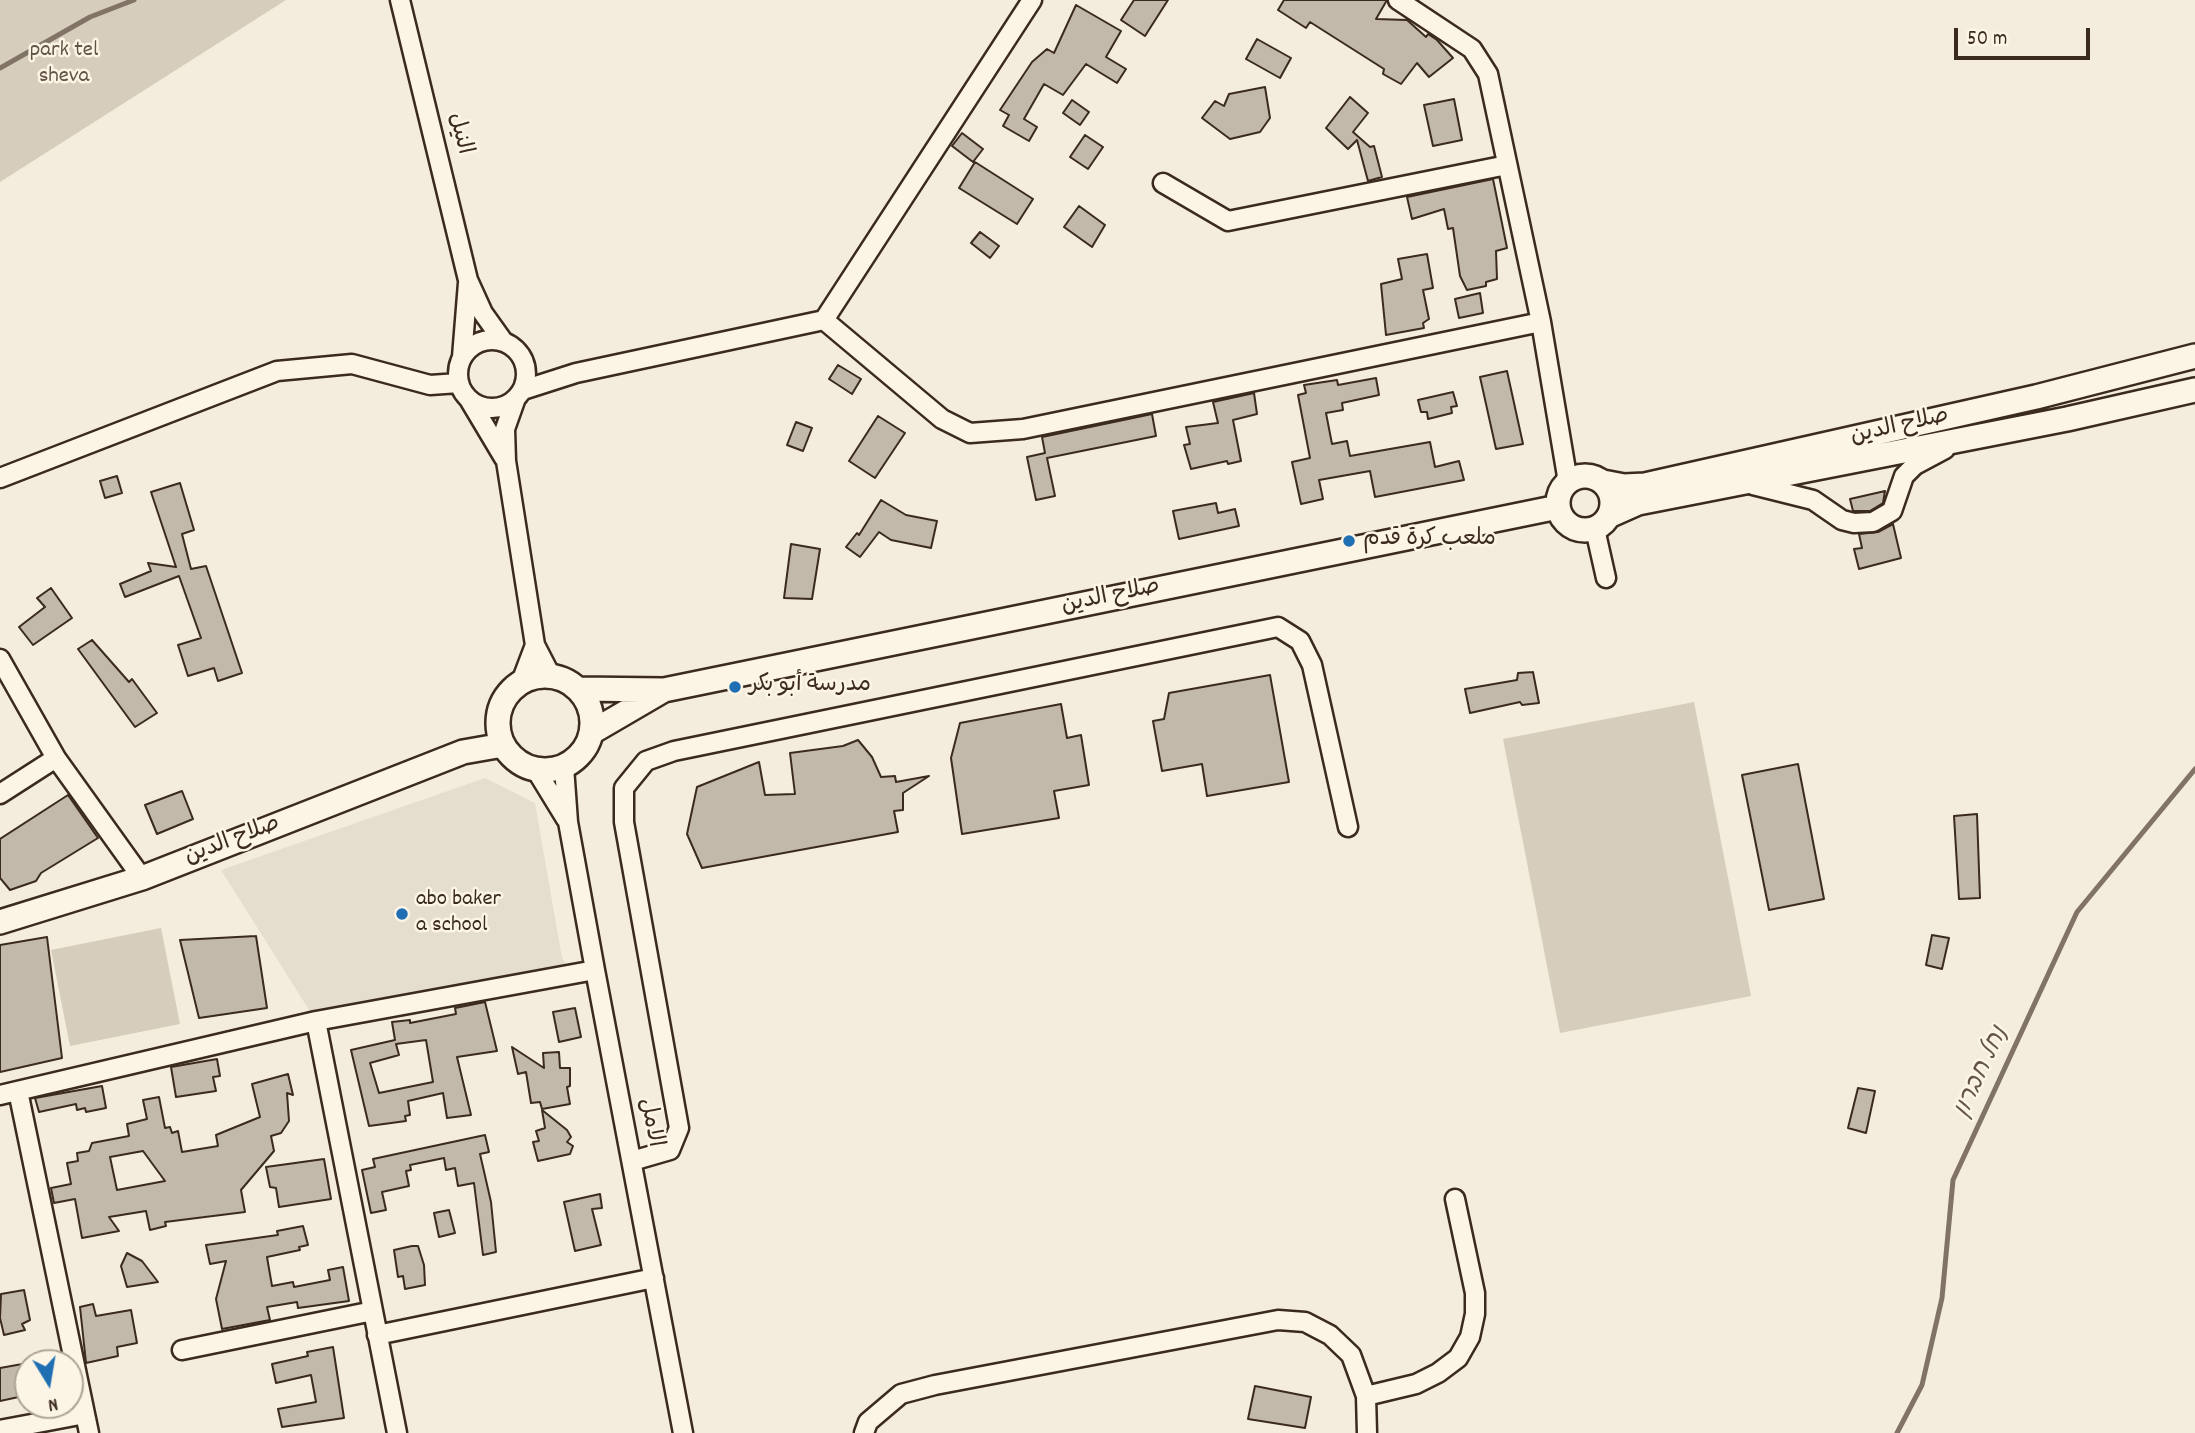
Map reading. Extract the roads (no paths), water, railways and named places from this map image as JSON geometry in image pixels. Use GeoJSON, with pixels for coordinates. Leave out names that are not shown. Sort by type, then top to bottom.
{"type":"FeatureCollection","features":[{"type":"Feature","properties":{"kind":"main road","name":"صلاح الدين"},"geometry":{"type":"LineString","coordinates":[[1603,482],[1625,486],[1645,485],[2036,397],[2195,356]]}},
{"type":"Feature","properties":{"kind":"main road","name":"صلاح الدين"},"geometry":{"type":"LineString","coordinates":[[1603,522],[1638,503],[1970,438],[2195,390]]}},
{"type":"Feature","properties":{"kind":"main road"},"geometry":{"type":"LineString","coordinates":[[1585,476],[1603,482],[1612,497],[1603,522],[1573,528],[1560,516],[1558,507],[1558,498],[1568,482],[1585,476]]}},
{"type":"Feature","properties":{"kind":"main road","name":"صلاح الدين"},"geometry":{"type":"LineString","coordinates":[[578,689],[664,690],[1558,507]]}},
{"type":"Feature","properties":{"kind":"main road"},"geometry":{"type":"LineString","coordinates":[[551,676],[566,680],[578,689],[588,702],[592,732],[577,759],[564,767],[536,770],[511,756],[503,745],[498,718],[506,698],[521,682],[551,676]]}},
{"type":"Feature","properties":{"kind":"main road","name":"صلاح الدين"},"geometry":{"type":"LineString","coordinates":[[592,732],[664,690]]}},
{"type":"Feature","properties":{"kind":"main road","name":"صلاح الدين"},"geometry":{"type":"LineString","coordinates":[[463,752],[498,718]]}},
{"type":"Feature","properties":{"kind":"main road","name":"صلاح الدين"},"geometry":{"type":"LineString","coordinates":[[0,922],[142,878],[463,752],[503,745]]}},
{"type":"Feature","properties":{"kind":"street","name":"النيل"},"geometry":{"type":"LineString","coordinates":[[400,0],[468,280]]}},
{"type":"Feature","properties":{"kind":"street"},"geometry":{"type":"LineString","coordinates":[[0,478],[277,371],[352,364],[430,385],[463,390],[476,404],[497,408],[519,394],[576,373],[824,320],[1032,0]]}},
{"type":"Feature","properties":{"kind":"street"},"geometry":{"type":"LineString","coordinates":[[1398,0],[1472,49],[1488,74],[1541,322],[1568,482]]}},
{"type":"Feature","properties":{"kind":"street"},"geometry":{"type":"LineString","coordinates":[[1163,183],[1228,221],[1507,165]]}},
{"type":"Feature","properties":{"kind":"street"},"geometry":{"type":"LineString","coordinates":[[468,280],[483,313],[503,341],[544,372],[576,373]]}},
{"type":"Feature","properties":{"kind":"street"},"geometry":{"type":"LineString","coordinates":[[468,280],[462,357],[458,367],[463,390],[506,461]]}},
{"type":"Feature","properties":{"kind":"street"},"geometry":{"type":"LineString","coordinates":[[824,320],[942,419],[970,433],[1023,429],[1541,322]]}},
{"type":"Feature","properties":{"kind":"street"},"geometry":{"type":"LineString","coordinates":[[462,357],[480,342],[503,341]]}},
{"type":"Feature","properties":{"kind":"street"},"geometry":{"type":"LineString","coordinates":[[522,356],[526,367],[505,429],[506,461],[535,645],[551,676]]}},
{"type":"Feature","properties":{"kind":"street"},"geometry":{"type":"LineString","coordinates":[[1735,484],[1760,485],[1786,491],[1813,500],[1854,523],[1884,519],[1895,506],[1905,476],[1925,458],[1970,438]]}},
{"type":"Feature","properties":{"kind":"street"},"geometry":{"type":"LineString","coordinates":[[1833,443],[1850,445],[1879,456],[1889,463],[1900,488]]}},
{"type":"Feature","properties":{"kind":"street"},"geometry":{"type":"LineString","coordinates":[[1603,522],[1606,578]]}},
{"type":"Feature","properties":{"kind":"street"},"geometry":{"type":"LineString","coordinates":[[632,1161],[670,1150],[679,1128],[624,822],[624,788],[646,761],[674,751],[1278,627],[1300,640],[1312,665],[1348,827]]}},
{"type":"Feature","properties":{"kind":"street"},"geometry":{"type":"LineString","coordinates":[[521,682],[535,645]]}},
{"type":"Feature","properties":{"kind":"street"},"geometry":{"type":"LineString","coordinates":[[0,659],[56,758],[142,878]]}},
{"type":"Feature","properties":{"kind":"street"},"geometry":{"type":"LineString","coordinates":[[0,794],[56,758]]}},
{"type":"Feature","properties":{"kind":"street","name":"الامل"},"geometry":{"type":"LineString","coordinates":[[564,767],[568,822],[594,970],[683,1433]]}},
{"type":"Feature","properties":{"kind":"street","name":"الامل"},"geometry":{"type":"LineString","coordinates":[[536,770],[568,822]]}},
{"type":"Feature","properties":{"kind":"street"},"geometry":{"type":"LineString","coordinates":[[0,1095],[317,1021],[594,970]]}},
{"type":"Feature","properties":{"kind":"street"},"geometry":{"type":"LineString","coordinates":[[317,1021],[397,1433]]}},
{"type":"Feature","properties":{"kind":"street"},"geometry":{"type":"LineString","coordinates":[[18,1091],[89,1433]]}},
{"type":"Feature","properties":{"kind":"street"},"geometry":{"type":"LineString","coordinates":[[1366,1396],[1416,1384],[1438,1373],[1458,1358],[1470,1337],[1475,1314],[1475,1293],[1455,1199]]}},
{"type":"Feature","properties":{"kind":"street"},"geometry":{"type":"LineString","coordinates":[[377,1335],[654,1278]]}},
{"type":"Feature","properties":{"kind":"street"},"geometry":{"type":"LineString","coordinates":[[183,1350],[373,1311]]}},
{"type":"Feature","properties":{"kind":"street"},"geometry":{"type":"LineString","coordinates":[[864,1433],[868,1422],[901,1394],[935,1385],[1278,1320],[1305,1322],[1330,1335],[1351,1355],[1366,1396],[1367,1433]]}},
{"type":"Feature","properties":{"kind":"street"},"geometry":{"type":"LineString","coordinates":[[0,1430],[85,1414]]}},
{"type":"Feature","properties":{"kind":"waterway"},"geometry":{"type":"LineString","coordinates":[[0,68],[90,17],[134,0]]}},
{"type":"Feature","properties":{"kind":"waterway","name":"נחל חברון"},"geometry":{"type":"LineString","coordinates":[[1897,1433],[1922,1385],[1942,1298],[1953,1180],[2077,912],[2195,769]]}},
{"type":"Feature","properties":{"kind":"place","name":"ملعب كرة قدم"},"geometry":{"type":"Point","coordinates":[1349,541]}},
{"type":"Feature","properties":{"kind":"place","name":"مدرسة أبو بكر"},"geometry":{"type":"Point","coordinates":[735,687]}},
{"type":"Feature","properties":{"kind":"place","name":"abo baker a school"},"geometry":{"type":"Point","coordinates":[402,914]}},
{"type":"Feature","properties":{"kind":"park label","name":"park tel sheva"},"geometry":{"type":"Point","coordinates":[64,65]}}]}
